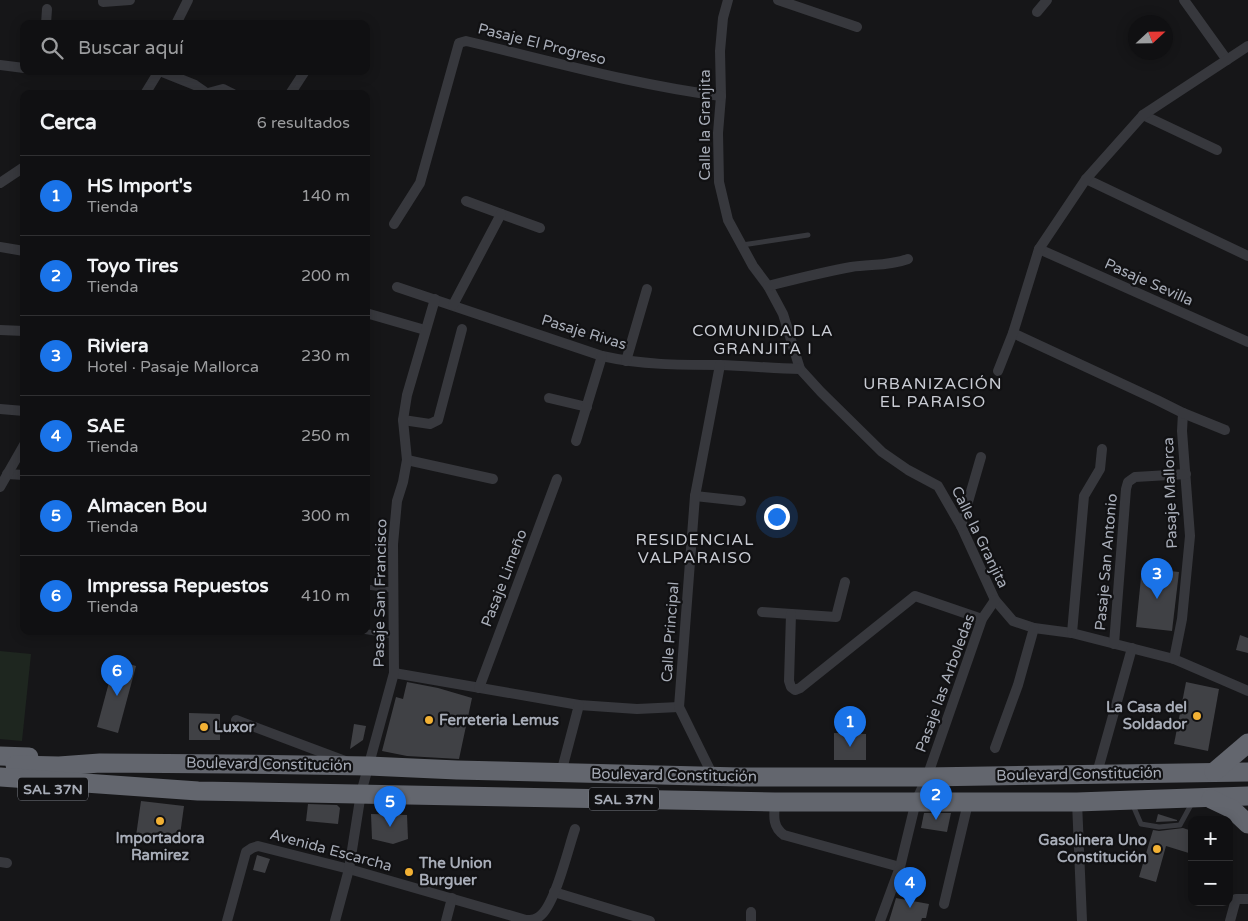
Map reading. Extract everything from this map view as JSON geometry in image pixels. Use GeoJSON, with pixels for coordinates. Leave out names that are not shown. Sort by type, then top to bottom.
{"type":"FeatureCollection","features":[{"type":"Feature","properties":{"kind":"highway"},"geometry":{"type":"LineString","coordinates":[[1214,772],[1248,742]]}},
{"type":"Feature","properties":{"kind":"highway","name":"Boulevard Constitución"},"geometry":{"type":"LineString","coordinates":[[0,756],[100,763],[363,766],[713,776],[927,777],[1248,772]]}},
{"type":"Feature","properties":{"kind":"highway","name":"Boulevard Constitución"},"geometry":{"type":"LineString","coordinates":[[0,765],[59,766],[100,763]]}},
{"type":"Feature","properties":{"kind":"highway","name":"Boulevard Constitución"},"geometry":{"type":"LineString","coordinates":[[0,776],[198,791],[775,802],[1076,802],[1248,796]]}},
{"type":"Feature","properties":{"kind":"highway","name":"Boulevard Constitución"},"geometry":{"type":"LineString","coordinates":[[0,786],[69,789],[107,783]]}},
{"type":"Feature","properties":{"kind":"highway"},"geometry":{"type":"LineString","coordinates":[[1202,798],[1232,809],[1248,824]]}},
{"type":"Feature","properties":{"kind":"street"},"geometry":{"type":"LineString","coordinates":[[103,1],[130,0]]}},
{"type":"Feature","properties":{"kind":"street"},"geometry":{"type":"LineString","coordinates":[[178,20],[188,0]]}},
{"type":"Feature","properties":{"kind":"street","name":"Calle la Granjita"},"geometry":{"type":"LineString","coordinates":[[728,0],[723,18],[720,51],[719,182],[728,220],[753,266],[768,286],[783,314],[800,369],[882,452],[908,470],[938,486],[962,526],[995,600],[1013,621],[1034,628],[1072,633],[1174,659],[1248,691]]}},
{"type":"Feature","properties":{"kind":"street"},"geometry":{"type":"LineString","coordinates":[[778,0],[857,27]]}},
{"type":"Feature","properties":{"kind":"street"},"geometry":{"type":"LineString","coordinates":[[1037,12],[1047,0]]}},
{"type":"Feature","properties":{"kind":"street"},"geometry":{"type":"LineString","coordinates":[[1184,0],[1227,60]]}},
{"type":"Feature","properties":{"kind":"street"},"geometry":{"type":"LineString","coordinates":[[46,20],[47,9]]}},
{"type":"Feature","properties":{"kind":"street","name":"Pasaje El Progreso"},"geometry":{"type":"LineString","coordinates":[[394,224],[420,183],[456,48],[459,43],[466,41],[627,80],[721,96]]}},
{"type":"Feature","properties":{"kind":"street"},"geometry":{"type":"LineString","coordinates":[[998,371],[1013,333],[1038,249],[1086,178],[1144,115],[1248,46]]}},
{"type":"Feature","properties":{"kind":"street"},"geometry":{"type":"LineString","coordinates":[[0,65],[20,68]]}},
{"type":"Feature","properties":{"kind":"street"},"geometry":{"type":"LineString","coordinates":[[148,90],[157,75]]}},
{"type":"Feature","properties":{"kind":"street"},"geometry":{"type":"LineString","coordinates":[[170,75],[203,90]]}},
{"type":"Feature","properties":{"kind":"street"},"geometry":{"type":"LineString","coordinates":[[293,90],[302,75]]}},
{"type":"Feature","properties":{"kind":"street"},"geometry":{"type":"LineString","coordinates":[[1144,115],[1217,150]]}},
{"type":"Feature","properties":{"kind":"street"},"geometry":{"type":"LineString","coordinates":[[0,183],[20,170]]}},
{"type":"Feature","properties":{"kind":"street"},"geometry":{"type":"LineString","coordinates":[[1086,178],[1248,256]]}},
{"type":"Feature","properties":{"kind":"street"},"geometry":{"type":"LineString","coordinates":[[466,201],[540,228]]}},
{"type":"Feature","properties":{"kind":"street"},"geometry":{"type":"LineString","coordinates":[[453,304],[501,214]]}},
{"type":"Feature","properties":{"kind":"street"},"geometry":{"type":"LineString","coordinates":[[0,247],[20,250]]}},
{"type":"Feature","properties":{"kind":"street","name":"Pasaje Sevilla"},"geometry":{"type":"LineString","coordinates":[[1038,249],[1248,342]]}},
{"type":"Feature","properties":{"kind":"street"},"geometry":{"type":"LineString","coordinates":[[768,286],[819,273],[853,267],[895,264],[908,258]]}},
{"type":"Feature","properties":{"kind":"street","name":"Pasaje Rivas"},"geometry":{"type":"LineString","coordinates":[[397,287],[453,304],[602,356],[626,361],[671,365],[720,365],[800,369]]}},
{"type":"Feature","properties":{"kind":"street"},"geometry":{"type":"LineString","coordinates":[[626,361],[647,290]]}},
{"type":"Feature","properties":{"kind":"street","name":"Pasaje San Francisco"},"geometry":{"type":"LineString","coordinates":[[335,921],[349,869],[361,793],[363,766],[394,673],[393,544],[397,501],[407,460],[403,420],[407,395],[434,299]]}},
{"type":"Feature","properties":{"kind":"street"},"geometry":{"type":"LineString","coordinates":[[370,314],[425,330]]}},
{"type":"Feature","properties":{"kind":"street"},"geometry":{"type":"LineString","coordinates":[[403,420],[430,424],[438,420],[462,329]]}},
{"type":"Feature","properties":{"kind":"street"},"geometry":{"type":"LineString","coordinates":[[0,330],[20,331]]}},
{"type":"Feature","properties":{"kind":"street"},"geometry":{"type":"LineString","coordinates":[[1013,333],[1183,413],[1225,430]]}},
{"type":"Feature","properties":{"kind":"street"},"geometry":{"type":"LineString","coordinates":[[576,441],[602,356]]}},
{"type":"Feature","properties":{"kind":"street","name":"Calle Principal"},"geometry":{"type":"LineString","coordinates":[[679,708],[695,496],[720,365]]}},
{"type":"Feature","properties":{"kind":"street"},"geometry":{"type":"LineString","coordinates":[[549,398],[587,407]]}},
{"type":"Feature","properties":{"kind":"street"},"geometry":{"type":"LineString","coordinates":[[0,410],[20,411]]}},
{"type":"Feature","properties":{"kind":"street","name":"Pasaje Mallorca"},"geometry":{"type":"LineString","coordinates":[[1174,659],[1182,619],[1190,536],[1182,431],[1183,413]]}},
{"type":"Feature","properties":{"kind":"street"},"geometry":{"type":"LineString","coordinates":[[1072,633],[1084,496],[1100,469],[1102,448]]}},
{"type":"Feature","properties":{"kind":"street"},"geometry":{"type":"LineString","coordinates":[[0,487],[20,451]]}},
{"type":"Feature","properties":{"kind":"street"},"geometry":{"type":"LineString","coordinates":[[962,526],[981,457]]}},
{"type":"Feature","properties":{"kind":"street"},"geometry":{"type":"LineString","coordinates":[[407,460],[493,480]]}},
{"type":"Feature","properties":{"kind":"street"},"geometry":{"type":"LineString","coordinates":[[7,474],[20,475]]}},
{"type":"Feature","properties":{"kind":"street","name":"Pasaje San Antonio"},"geometry":{"type":"LineString","coordinates":[[1114,644],[1128,482],[1135,477],[1186,474]]}},
{"type":"Feature","properties":{"kind":"street","name":"Pasaje Limeño"},"geometry":{"type":"LineString","coordinates":[[479,688],[557,479]]}},
{"type":"Feature","properties":{"kind":"street"},"geometry":{"type":"LineString","coordinates":[[695,496],[741,501]]}},
{"type":"Feature","properties":{"kind":"street"},"geometry":{"type":"LineString","coordinates":[[762,612],[836,617],[845,582]]}},
{"type":"Feature","properties":{"kind":"street"},"geometry":{"type":"LineString","coordinates":[[790,614],[789,681],[791,687],[795,690],[915,596],[982,619]]}},
{"type":"Feature","properties":{"kind":"street","name":"Pasaje las Arboledas"},"geometry":{"type":"LineString","coordinates":[[880,921],[900,867],[916,801],[927,777],[982,619],[995,600]]}},
{"type":"Feature","properties":{"kind":"street"},"geometry":{"type":"LineString","coordinates":[[995,748],[1018,685],[1034,628]]}},
{"type":"Feature","properties":{"kind":"street"},"geometry":{"type":"LineString","coordinates":[[1097,773],[1132,648]]}},
{"type":"Feature","properties":{"kind":"street"},"geometry":{"type":"LineString","coordinates":[[394,673],[579,706],[637,709],[679,708],[713,776]]}},
{"type":"Feature","properties":{"kind":"street"},"geometry":{"type":"LineString","coordinates":[[561,772],[579,706]]}},
{"type":"Feature","properties":{"kind":"street"},"geometry":{"type":"LineString","coordinates":[[236,720],[363,766]]}},
{"type":"Feature","properties":{"kind":"street"},"geometry":{"type":"LineString","coordinates":[[775,802],[774,820],[784,836],[900,867]]}},
{"type":"Feature","properties":{"kind":"street"},"geometry":{"type":"LineString","coordinates":[[1076,802],[1082,921]]}},
{"type":"Feature","properties":{"kind":"street"},"geometry":{"type":"LineString","coordinates":[[944,904],[968,803]]}},
{"type":"Feature","properties":{"kind":"street"},"geometry":{"type":"LineString","coordinates":[[575,829],[554,892],[650,921]]}},
{"type":"Feature","properties":{"kind":"street","name":"Avenida Escarcha"},"geometry":{"type":"LineString","coordinates":[[227,921],[246,852],[258,846],[349,869],[526,920],[534,920],[541,916],[549,906],[554,892]]}},
{"type":"Feature","properties":{"kind":"street"},"geometry":{"type":"LineString","coordinates":[[446,921],[452,898]]}},
{"type":"Feature","properties":{"kind":"street"},"geometry":{"type":"LineString","coordinates":[[1230,921],[1236,899],[1248,899]]}},
{"type":"Feature","properties":{"kind":"lane"},"geometry":{"type":"LineString","coordinates":[[742,245],[808,234]]}},
{"type":"Feature","properties":{"kind":"lane"},"geometry":{"type":"LineString","coordinates":[[370,587],[394,591]]}},
{"type":"Feature","properties":{"kind":"lane"},"geometry":{"type":"LineString","coordinates":[[370,632],[394,636]]}},
{"type":"Feature","properties":{"kind":"lane"},"geometry":{"type":"LineString","coordinates":[[1131,800],[1140,824],[1159,827],[1180,825],[1202,798]]}},
{"type":"Feature","properties":{"kind":"shaded area"},"geometry":{"type":"Polygon","coordinates":[[[0,651],[31,654],[22,741],[0,739],[0,651]]]}},
{"type":"Feature","properties":{"kind":"building"},"geometry":{"type":"Polygon","coordinates":[[[1142,568],[1179,572],[1172,631],[1136,627],[1142,568]]]}},
{"type":"Feature","properties":{"kind":"building"},"geometry":{"type":"Polygon","coordinates":[[[1240,635],[1248,638],[1248,653],[1236,650],[1240,635]]]}},
{"type":"Feature","properties":{"kind":"building"},"geometry":{"type":"Polygon","coordinates":[[[115,660],[136,666],[118,733],[97,727],[115,660]]]}},
{"type":"Feature","properties":{"kind":"building","name":"Ferreteria Lemus"},"geometry":{"type":"Polygon","coordinates":[[[407,682],[438,688],[472,698],[459,759],[407,756],[382,751],[396,697],[403,699],[407,682]]]}},
{"type":"Feature","properties":{"kind":"building","name":"La Casa del Soldador"},"geometry":{"type":"Polygon","coordinates":[[[1186,682],[1219,689],[1208,751],[1174,744],[1186,682]]]}},
{"type":"Feature","properties":{"kind":"building","name":"Luxor"},"geometry":{"type":"Polygon","coordinates":[[[189,713],[220,714],[220,740],[189,740],[189,713]]]}},
{"type":"Feature","properties":{"kind":"building"},"geometry":{"type":"Polygon","coordinates":[[[354,724],[366,726],[363,740],[350,749],[354,724]]]}},
{"type":"Feature","properties":{"kind":"building"},"geometry":{"type":"Polygon","coordinates":[[[834,733],[866,734],[866,760],[834,760],[834,733]]]}},
{"type":"Feature","properties":{"kind":"building","name":"Importadora Ramirez"},"geometry":{"type":"Polygon","coordinates":[[[141,801],[184,806],[179,842],[136,836],[141,801]]]}},
{"type":"Feature","properties":{"kind":"building"},"geometry":{"type":"Polygon","coordinates":[[[308,804],[337,805],[340,808],[338,824],[306,821],[308,804]]]}},
{"type":"Feature","properties":{"kind":"building"},"geometry":{"type":"Polygon","coordinates":[[[924,813],[951,813],[947,832],[921,828],[924,813]]]}},
{"type":"Feature","properties":{"kind":"building"},"geometry":{"type":"Polygon","coordinates":[[[371,814],[407,815],[408,839],[393,844],[372,839],[371,814]]]}},
{"type":"Feature","properties":{"kind":"building"},"geometry":{"type":"Polygon","coordinates":[[[1158,814],[1177,820],[1177,821],[1156,822],[1158,814]]]}},
{"type":"Feature","properties":{"kind":"building","name":"Gasolinera Uno Constitución"},"geometry":{"type":"Polygon","coordinates":[[[1183,828],[1188,830],[1188,853],[1166,846],[1156,882],[1139,877],[1153,830],[1183,828]]]}},
{"type":"Feature","properties":{"kind":"building"},"geometry":{"type":"Polygon","coordinates":[[[257,855],[270,859],[265,873],[253,870],[257,855]]]}},
{"type":"Feature","properties":{"kind":"building"},"geometry":{"type":"Polygon","coordinates":[[[896,898],[929,904],[926,918],[922,918],[921,921],[889,921],[896,898]]]}},
{"type":"Feature","properties":{"kind":"place","name":"Riviera"},"geometry":{"type":"Point","coordinates":[1157,599]}},
{"type":"Feature","properties":{"kind":"place","name":"Impressa Repuestos"},"geometry":{"type":"Point","coordinates":[117,696]}},
{"type":"Feature","properties":{"kind":"place","name":"La Casa del Soldador"},"geometry":{"type":"Point","coordinates":[1197,716]}},
{"type":"Feature","properties":{"kind":"place","name":"Ferreteria Lemus"},"geometry":{"type":"Point","coordinates":[429,720]}},
{"type":"Feature","properties":{"kind":"place","name":"Luxor"},"geometry":{"type":"Point","coordinates":[204,727]}},
{"type":"Feature","properties":{"kind":"place","name":"HS Import's"},"geometry":{"type":"Point","coordinates":[850,747]}},
{"type":"Feature","properties":{"kind":"place","name":"Toyo Tires"},"geometry":{"type":"Point","coordinates":[936,820]}},
{"type":"Feature","properties":{"kind":"place","name":"Importadora Ramirez"},"geometry":{"type":"Point","coordinates":[160,821]}},
{"type":"Feature","properties":{"kind":"place","name":"Almacen Bou"},"geometry":{"type":"Point","coordinates":[390,827]}},
{"type":"Feature","properties":{"kind":"place","name":"Gasolinera Uno Constitución"},"geometry":{"type":"Point","coordinates":[1157,849]}},
{"type":"Feature","properties":{"kind":"place","name":"The Union Burguer"},"geometry":{"type":"Point","coordinates":[409,872]}},
{"type":"Feature","properties":{"kind":"place","name":"SAE"},"geometry":{"type":"Point","coordinates":[910,908]}},
{"type":"Feature","properties":{"kind":"district","name":"COMUNIDAD LA GRANJITA I"},"geometry":{"type":"Point","coordinates":[763,339]}},
{"type":"Feature","properties":{"kind":"district","name":"URBANIZACIÓN EL PARAISO"},"geometry":{"type":"Point","coordinates":[933,392]}},
{"type":"Feature","properties":{"kind":"district","name":"RESIDENCIAL VALPARAISO"},"geometry":{"type":"Point","coordinates":[695,548]}}]}
